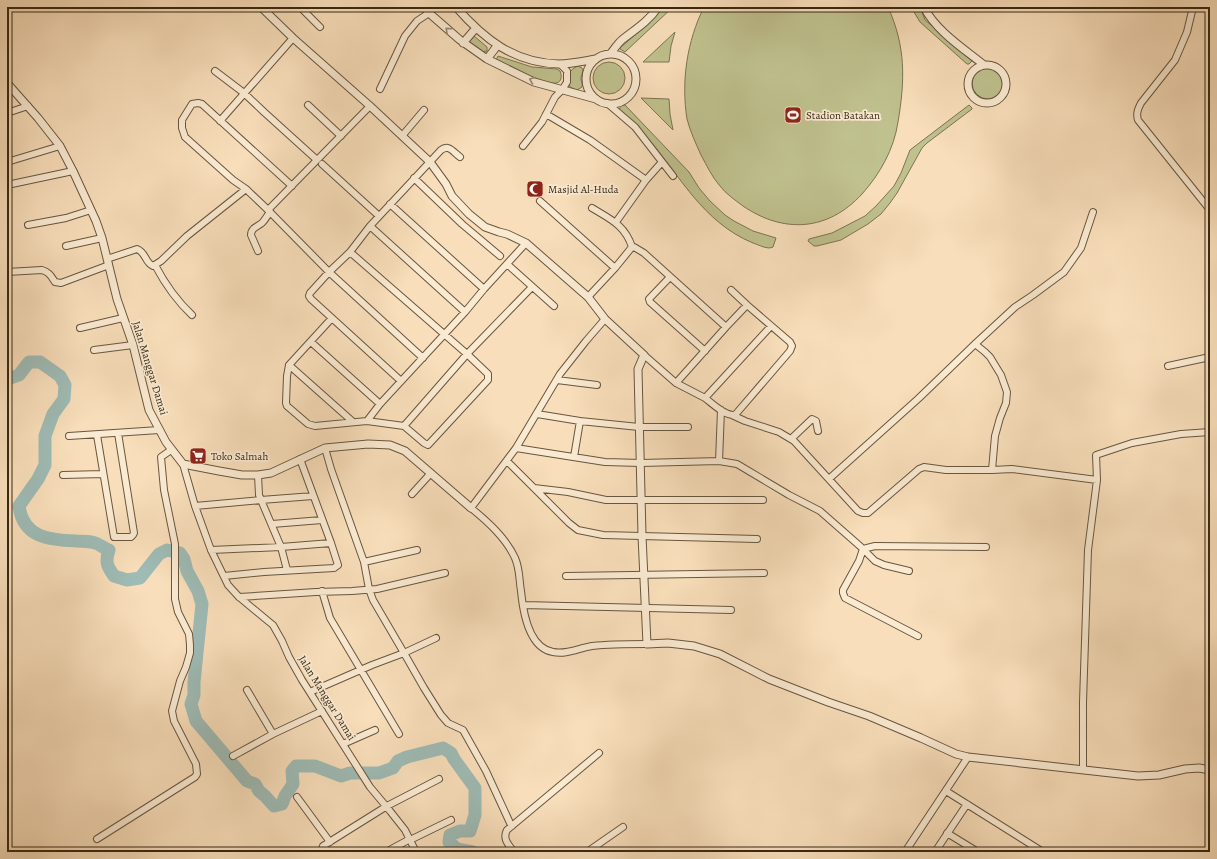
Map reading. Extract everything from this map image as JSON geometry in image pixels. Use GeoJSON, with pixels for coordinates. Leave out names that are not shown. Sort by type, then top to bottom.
{"type":"FeatureCollection","features":[{"type":"Feature","properties":{"kind":"street"},"geometry":{"type":"LineString","coordinates":[[260,7],[430,162],[446,184],[452,196],[469,214],[485,227],[507,234],[526,243],[588,297],[605,319],[676,383],[705,398],[721,410],[749,422],[779,432],[791,439],[830,478],[858,510],[863,513],[868,513],[919,469],[924,467],[946,470],[1012,469],[1097,480]]}},
{"type":"Feature","properties":{"kind":"street"},"geometry":{"type":"LineString","coordinates":[[300,7],[320,27]]}},
{"type":"Feature","properties":{"kind":"street"},"geometry":{"type":"LineString","coordinates":[[456,7],[476,28],[497,46],[510,53],[537,62],[560,64],[596,59]]}},
{"type":"Feature","properties":{"kind":"street"},"geometry":{"type":"LineString","coordinates":[[611,53],[622,40],[638,28],[653,14],[658,7]]}},
{"type":"Feature","properties":{"kind":"street"},"geometry":{"type":"LineString","coordinates":[[924,7],[932,21],[984,66],[991,66],[1000,70],[1006,83],[1003,94],[995,101],[979,101],[975,98],[969,88],[970,76],[978,68],[984,66]]}},
{"type":"Feature","properties":{"kind":"street"},"geometry":{"type":"LineString","coordinates":[[1193,7],[1187,32],[1175,60],[1141,103],[1137,111],[1137,116],[1138,120],[1210,210]]}},
{"type":"Feature","properties":{"kind":"street"},"geometry":{"type":"LineString","coordinates":[[380,89],[405,36],[426,10],[463,42],[487,59],[534,82],[607,103],[622,101],[629,96],[636,83],[634,69],[631,63],[625,58],[618,54],[611,53],[603,55],[590,65],[586,74],[586,83],[590,92],[596,99]]}},
{"type":"Feature","properties":{"kind":"street"},"geometry":{"type":"LineString","coordinates":[[463,42],[476,28]]}},
{"type":"Feature","properties":{"kind":"street"},"geometry":{"type":"LineString","coordinates":[[220,121],[293,38]]}},
{"type":"Feature","properties":{"kind":"street"},"geometry":{"type":"LineString","coordinates":[[487,59],[497,46]]}},
{"type":"Feature","properties":{"kind":"street"},"geometry":{"type":"LineString","coordinates":[[523,146],[542,122],[555,97],[567,82],[567,71],[560,64]]}},
{"type":"Feature","properties":{"kind":"street"},"geometry":{"type":"LineString","coordinates":[[215,70],[244,93],[379,216]]}},
{"type":"Feature","properties":{"kind":"street","name":"Jalan Manggar Damai"},"geometry":{"type":"LineString","coordinates":[[7,83],[28,106],[60,146],[91,210],[102,238],[117,299],[133,346],[149,410],[171,450],[183,464],[195,506],[211,550],[228,585],[239,597],[273,625],[295,669],[370,787],[405,830],[416,852]]}},
{"type":"Feature","properties":{"kind":"street"},"geometry":{"type":"LineString","coordinates":[[607,103],[635,127],[673,176]]}},
{"type":"Feature","properties":{"kind":"street"},"geometry":{"type":"LineString","coordinates":[[292,186],[202,104],[192,104],[182,120],[182,128],[185,137],[271,213],[328,272],[423,358]]}},
{"type":"Feature","properties":{"kind":"street"},"geometry":{"type":"LineString","coordinates":[[308,105],[341,136]]}},
{"type":"Feature","properties":{"kind":"street"},"geometry":{"type":"LineString","coordinates":[[7,113],[28,106]]}},
{"type":"Feature","properties":{"kind":"street"},"geometry":{"type":"LineString","coordinates":[[258,251],[251,235],[252,230],[262,223],[292,186],[320,162],[341,136],[370,106]]}},
{"type":"Feature","properties":{"kind":"street"},"geometry":{"type":"LineString","coordinates":[[402,136],[424,110]]}},
{"type":"Feature","properties":{"kind":"street"},"geometry":{"type":"LineString","coordinates":[[546,114],[590,140],[646,180]]}},
{"type":"Feature","properties":{"kind":"street"},"geometry":{"type":"LineString","coordinates":[[7,162],[60,146]]}},
{"type":"Feature","properties":{"kind":"street"},"geometry":{"type":"LineString","coordinates":[[401,381],[309,296],[328,272],[350,252],[370,226],[441,150],[446,147],[460,157]]}},
{"type":"Feature","properties":{"kind":"street"},"geometry":{"type":"LineString","coordinates":[[616,222],[646,180],[662,162]]}},
{"type":"Feature","properties":{"kind":"street"},"geometry":{"type":"LineString","coordinates":[[7,185],[73,171]]}},
{"type":"Feature","properties":{"kind":"street"},"geometry":{"type":"LineString","coordinates":[[414,178],[462,224],[500,256]]}},
{"type":"Feature","properties":{"kind":"street"},"geometry":{"type":"LineString","coordinates":[[7,272],[47,271],[55,282],[61,283],[137,249],[141,250],[149,264],[153,266],[161,261],[192,232],[246,190]]}},
{"type":"Feature","properties":{"kind":"street"},"geometry":{"type":"LineString","coordinates":[[540,201],[615,268]]}},
{"type":"Feature","properties":{"kind":"street"},"geometry":{"type":"LineString","coordinates":[[390,204],[484,289]]}},
{"type":"Feature","properties":{"kind":"street"},"geometry":{"type":"LineString","coordinates":[[592,208],[616,222],[629,238],[632,247]]}},
{"type":"Feature","properties":{"kind":"street"},"geometry":{"type":"LineString","coordinates":[[28,225],[66,218],[91,210]]}},
{"type":"Feature","properties":{"kind":"street"},"geometry":{"type":"LineString","coordinates":[[830,478],[919,398],[974,344],[1015,307],[1064,272],[1081,248],[1093,212]]}},
{"type":"Feature","properties":{"kind":"street"},"geometry":{"type":"LineString","coordinates":[[370,226],[465,312]]}},
{"type":"Feature","properties":{"kind":"street"},"geometry":{"type":"LineString","coordinates":[[66,246],[102,238]]}},
{"type":"Feature","properties":{"kind":"street"},"geometry":{"type":"LineString","coordinates":[[367,421],[380,404],[526,243]]}},
{"type":"Feature","properties":{"kind":"street"},"geometry":{"type":"LineString","coordinates":[[588,297],[632,247]]}},
{"type":"Feature","properties":{"kind":"street"},"geometry":{"type":"LineString","coordinates":[[632,247],[644,253],[726,327]]}},
{"type":"Feature","properties":{"kind":"street"},"geometry":{"type":"LineString","coordinates":[[332,318],[289,365],[286,389],[287,406],[312,426],[367,421],[404,426],[424,444],[428,445],[488,380],[488,374],[467,354],[350,252]]}},
{"type":"Feature","properties":{"kind":"street"},"geometry":{"type":"LineString","coordinates":[[507,264],[554,306]]}},
{"type":"Feature","properties":{"kind":"street"},"geometry":{"type":"LineString","coordinates":[[155,265],[164,283],[176,299],[192,315]]}},
{"type":"Feature","properties":{"kind":"street"},"geometry":{"type":"LineString","coordinates":[[670,277],[649,299],[650,302],[705,351]]}},
{"type":"Feature","properties":{"kind":"street"},"geometry":{"type":"LineString","coordinates":[[404,426],[467,354],[532,287]]}},
{"type":"Feature","properties":{"kind":"street"},"geometry":{"type":"LineString","coordinates":[[731,290],[790,342],[792,346],[790,351],[735,414],[732,415]]}},
{"type":"Feature","properties":{"kind":"street"},"geometry":{"type":"LineString","coordinates":[[676,383],[747,305]]}},
{"type":"Feature","properties":{"kind":"street"},"geometry":{"type":"LineString","coordinates":[[80,328],[123,318]]}},
{"type":"Feature","properties":{"kind":"street"},"geometry":{"type":"LineString","coordinates":[[471,508],[516,448],[557,380],[586,340],[605,319]]}},
{"type":"Feature","properties":{"kind":"street"},"geometry":{"type":"LineString","coordinates":[[705,398],[771,326]]}},
{"type":"Feature","properties":{"kind":"street"},"geometry":{"type":"LineString","coordinates":[[311,342],[380,404]]}},
{"type":"Feature","properties":{"kind":"street"},"geometry":{"type":"LineString","coordinates":[[974,344],[986,352],[990,357],[1008,392],[995,436],[992,470]]}},
{"type":"Feature","properties":{"kind":"street"},"geometry":{"type":"LineString","coordinates":[[94,350],[133,346]]}},
{"type":"Feature","properties":{"kind":"street"},"geometry":{"type":"LineString","coordinates":[[644,355],[639,366],[639,427],[647,644]]}},
{"type":"Feature","properties":{"kind":"street"},"geometry":{"type":"LineString","coordinates":[[1168,366],[1210,356]]}},
{"type":"Feature","properties":{"kind":"street"},"geometry":{"type":"LineString","coordinates":[[289,365],[352,422]]}},
{"type":"Feature","properties":{"kind":"street"},"geometry":{"type":"LineString","coordinates":[[557,380],[598,384]]}},
{"type":"Feature","properties":{"kind":"street"},"geometry":{"type":"LineString","coordinates":[[719,461],[721,410]]}},
{"type":"Feature","properties":{"kind":"street"},"geometry":{"type":"LineString","coordinates":[[537,414],[580,421],[639,427],[688,427]]}},
{"type":"Feature","properties":{"kind":"street"},"geometry":{"type":"LineString","coordinates":[[791,439],[812,419],[816,421],[818,431]]}},
{"type":"Feature","properties":{"kind":"street"},"geometry":{"type":"LineString","coordinates":[[574,457],[580,421]]}},
{"type":"Feature","properties":{"kind":"street"},"geometry":{"type":"LineString","coordinates":[[69,436],[159,430]]}},
{"type":"Feature","properties":{"kind":"street"},"geometry":{"type":"LineString","coordinates":[[1083,770],[1083,702],[1088,550],[1097,480],[1096,455],[1132,444],[1181,434],[1210,432]]}},
{"type":"Feature","properties":{"kind":"street"},"geometry":{"type":"LineString","coordinates":[[97,435],[114,537],[131,537],[134,533],[118,433]]}},
{"type":"Feature","properties":{"kind":"street"},"geometry":{"type":"LineString","coordinates":[[183,464],[242,475],[258,475],[271,473],[325,448],[368,444],[390,445],[405,451],[431,472],[487,521],[503,539],[515,558],[519,571],[523,606],[530,632],[537,643],[545,650],[554,652],[569,651],[590,646],[647,644],[694,646],[720,654],[769,679],[869,716],[956,754],[968,757],[999,762],[1138,776],[1159,775],[1185,769],[1199,768],[1210,770]]}},
{"type":"Feature","properties":{"kind":"street"},"geometry":{"type":"LineString","coordinates":[[325,448],[364,562],[369,589],[373,600],[441,715],[448,723],[463,730],[486,771],[512,826]]}},
{"type":"Feature","properties":{"kind":"street"},"geometry":{"type":"LineString","coordinates":[[516,448],[605,462],[640,463],[719,461],[737,464],[789,495],[820,511],[875,561],[884,565],[909,571]]}},
{"type":"Feature","properties":{"kind":"street"},"geometry":{"type":"LineString","coordinates":[[97,839],[195,777],[197,774],[196,764],[174,721],[172,711],[180,681],[190,653],[190,645],[189,634],[178,612],[175,599],[175,544],[164,490],[161,458],[162,455],[171,450]]}},
{"type":"Feature","properties":{"kind":"street"},"geometry":{"type":"LineString","coordinates":[[224,576],[337,567],[338,565],[331,543],[300,459]]}},
{"type":"Feature","properties":{"kind":"street"},"geometry":{"type":"LineString","coordinates":[[507,461],[569,523],[578,530],[603,535],[757,539]]}},
{"type":"Feature","properties":{"kind":"street"},"geometry":{"type":"LineString","coordinates":[[412,494],[431,472]]}},
{"type":"Feature","properties":{"kind":"street"},"geometry":{"type":"LineString","coordinates":[[63,475],[103,474]]}},
{"type":"Feature","properties":{"kind":"street"},"geometry":{"type":"LineString","coordinates":[[258,475],[259,495],[281,547],[287,570]]}},
{"type":"Feature","properties":{"kind":"street"},"geometry":{"type":"LineString","coordinates":[[534,488],[568,492],[606,500],[763,500]]}},
{"type":"Feature","properties":{"kind":"street"},"geometry":{"type":"LineString","coordinates":[[195,506],[313,496]]}},
{"type":"Feature","properties":{"kind":"street"},"geometry":{"type":"LineString","coordinates":[[272,524],[322,520]]}},
{"type":"Feature","properties":{"kind":"street"},"geometry":{"type":"LineString","coordinates":[[211,550],[331,543]]}},
{"type":"Feature","properties":{"kind":"street"},"geometry":{"type":"LineString","coordinates":[[863,549],[875,546],[986,547]]}},
{"type":"Feature","properties":{"kind":"street"},"geometry":{"type":"LineString","coordinates":[[863,549],[859,561],[843,590],[842,593],[845,598],[918,636]]}},
{"type":"Feature","properties":{"kind":"street"},"geometry":{"type":"LineString","coordinates":[[364,562],[417,550]]}},
{"type":"Feature","properties":{"kind":"street"},"geometry":{"type":"LineString","coordinates":[[239,597],[377,589],[445,573]]}},
{"type":"Feature","properties":{"kind":"street"},"geometry":{"type":"LineString","coordinates":[[566,576],[764,573]]}},
{"type":"Feature","properties":{"kind":"street"},"geometry":{"type":"LineString","coordinates":[[322,592],[330,618],[360,671],[399,734]]}},
{"type":"Feature","properties":{"kind":"street"},"geometry":{"type":"LineString","coordinates":[[523,606],[731,610]]}},
{"type":"Feature","properties":{"kind":"street"},"geometry":{"type":"LineString","coordinates":[[310,692],[436,638]]}},
{"type":"Feature","properties":{"kind":"street"},"geometry":{"type":"LineString","coordinates":[[247,690],[273,734]]}},
{"type":"Feature","properties":{"kind":"street"},"geometry":{"type":"LineString","coordinates":[[232,756],[322,710]]}},
{"type":"Feature","properties":{"kind":"street"},"geometry":{"type":"LineString","coordinates":[[343,744],[375,730]]}},
{"type":"Feature","properties":{"kind":"street"},"geometry":{"type":"LineString","coordinates":[[514,852],[507,843],[505,834],[512,826],[600,753]]}},
{"type":"Feature","properties":{"kind":"street"},"geometry":{"type":"LineString","coordinates":[[905,852],[968,757]]}},
{"type":"Feature","properties":{"kind":"street"},"geometry":{"type":"LineString","coordinates":[[323,850],[330,842],[387,806],[439,779]]}},
{"type":"Feature","properties":{"kind":"street"},"geometry":{"type":"LineString","coordinates":[[946,791],[1043,852]]}},
{"type":"Feature","properties":{"kind":"street"},"geometry":{"type":"LineString","coordinates":[[297,797],[330,842]]}},
{"type":"Feature","properties":{"kind":"street"},"geometry":{"type":"LineString","coordinates":[[935,852],[967,804]]}},
{"type":"Feature","properties":{"kind":"street"},"geometry":{"type":"LineString","coordinates":[[386,852],[451,820]]}},
{"type":"Feature","properties":{"kind":"street"},"geometry":{"type":"LineString","coordinates":[[592,851],[623,827]]}},
{"type":"Feature","properties":{"kind":"street"},"geometry":{"type":"LineString","coordinates":[[947,833],[978,852]]}},
{"type":"Feature","properties":{"kind":"green space"},"geometry":{"type":"Polygon","coordinates":[[[663,7],[673,7],[625,52],[620,49],[653,19],[663,7]]]}},
{"type":"Feature","properties":{"kind":"green space","name":"Stadion Batakan"},"geometry":{"type":"Polygon","coordinates":[[[704,7],[888,7],[894,22],[901,50],[903,78],[896,132],[890,151],[875,178],[862,194],[849,206],[835,215],[820,221],[805,224],[790,224],[774,221],[758,215],[725,192],[717,183],[701,155],[693,137],[687,119],[685,105],[685,76],[687,62],[693,34],[704,7]]]}},
{"type":"Feature","properties":{"kind":"green space"},"geometry":{"type":"Polygon","coordinates":[[[911,7],[920,7],[925,20],[972,59],[972,61],[967,64],[920,22],[911,7]]]}},
{"type":"Feature","properties":{"kind":"green space"},"geometry":{"type":"Polygon","coordinates":[[[675,32],[669,62],[643,62],[675,32]]]}},
{"type":"Feature","properties":{"kind":"green space"},"geometry":{"type":"Polygon","coordinates":[[[472,36],[487,47],[487,51],[481,52],[467,43],[472,36]]]}},
{"type":"Feature","properties":{"kind":"green space"},"geometry":{"type":"Polygon","coordinates":[[[498,56],[532,67],[557,69],[561,73],[560,80],[556,83],[552,83],[527,75],[497,62],[496,60],[498,56]]]}},
{"type":"Feature","properties":{"kind":"green space"},"geometry":{"type":"Polygon","coordinates":[[[606,62],[612,62],[621,66],[625,78],[621,90],[612,94],[606,94],[597,90],[593,81],[593,75],[597,66],[606,62]]]}},
{"type":"Feature","properties":{"kind":"green space"},"geometry":{"type":"Polygon","coordinates":[[[578,66],[583,69],[583,72],[581,79],[582,87],[577,90],[570,87],[568,77],[572,69],[578,66]]]}},
{"type":"Feature","properties":{"kind":"green space"},"geometry":{"type":"Polygon","coordinates":[[[985,67],[991,67],[1000,71],[1004,83],[1000,95],[991,99],[985,99],[976,95],[972,86],[972,80],[976,71],[985,67]]]}},
{"type":"Feature","properties":{"kind":"green space"},"geometry":{"type":"Polygon","coordinates":[[[641,98],[669,99],[673,130],[641,98]]]}},
{"type":"Feature","properties":{"kind":"green space"},"geometry":{"type":"Polygon","coordinates":[[[622,105],[625,105],[689,172],[699,188],[710,201],[734,221],[753,231],[776,238],[773,247],[763,247],[735,234],[706,210],[681,181],[658,150],[636,126],[620,112],[619,109],[622,105]]]}},
{"type":"Feature","properties":{"kind":"green space"},"geometry":{"type":"Polygon","coordinates":[[[969,105],[972,109],[922,148],[897,193],[881,214],[868,224],[841,240],[817,246],[814,246],[808,241],[809,239],[832,233],[865,216],[894,186],[910,150],[969,105]]]}},
{"type":"Feature","properties":{"kind":"waterway"},"geometry":{"type":"LineString","coordinates":[[7,378],[8,379],[19,375],[29,362],[40,362],[60,376],[65,385],[64,399],[53,414],[45,436],[45,465],[38,479],[19,506],[26,525],[32,531],[48,538],[66,541],[90,542],[109,550],[107,564],[114,576],[127,580],[140,578],[159,554],[167,550],[180,553],[184,559],[187,571],[198,591],[202,604],[194,695],[191,704],[196,721],[247,781],[255,784],[259,791],[274,806],[282,804],[285,796],[293,784],[292,771],[296,766],[315,766],[341,776],[350,773],[379,773],[393,768],[398,761],[407,757],[443,748],[451,753],[475,788],[475,815],[470,831],[460,831],[450,835],[449,842],[457,849],[473,852]]}},
{"type":"Feature","properties":{"kind":"place","name":"Stadion Batakan"},"geometry":{"type":"Point","coordinates":[793,115]}},
{"type":"Feature","properties":{"kind":"place","name":"Masjid Al-Huda"},"geometry":{"type":"Point","coordinates":[535,189]}},
{"type":"Feature","properties":{"kind":"place","name":"Toko Salmah"},"geometry":{"type":"Point","coordinates":[198,456]}}]}
